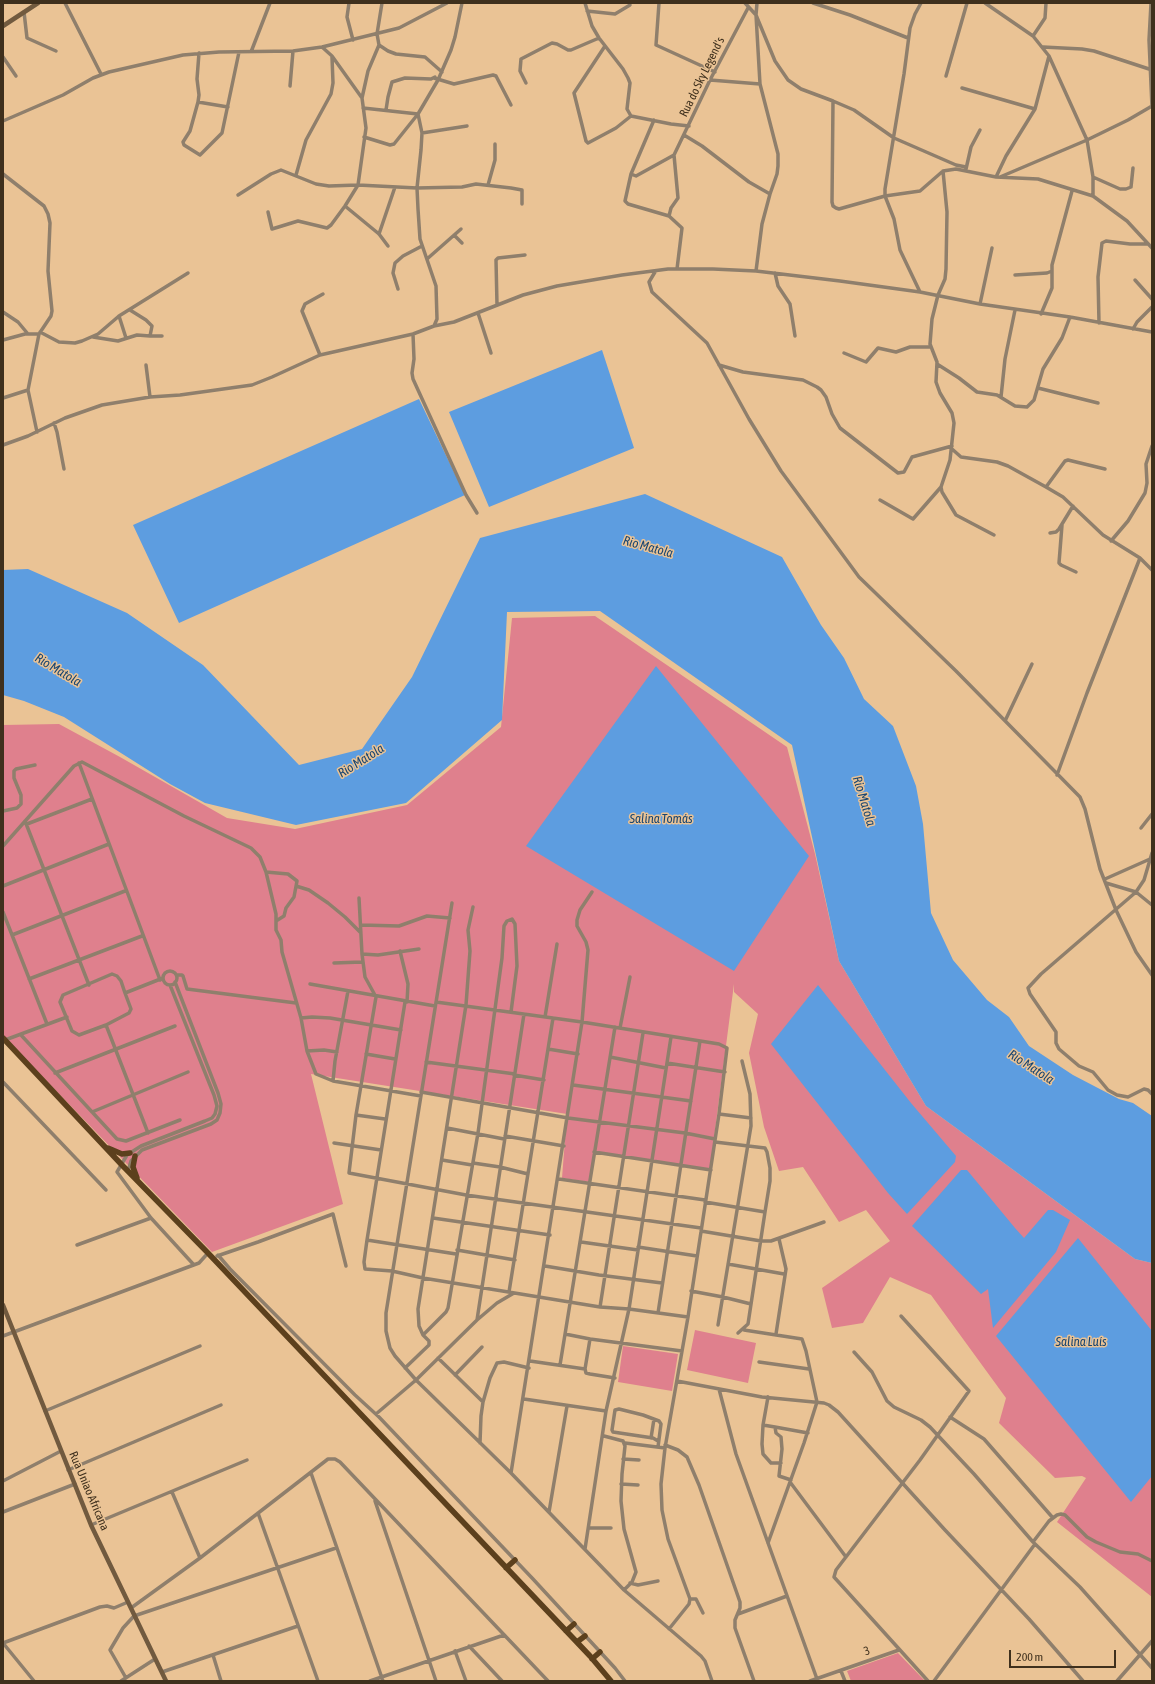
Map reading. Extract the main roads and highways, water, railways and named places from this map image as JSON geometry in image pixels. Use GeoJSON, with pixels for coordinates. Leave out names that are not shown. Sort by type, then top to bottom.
{"type":"FeatureCollection","features":[{"type":"Feature","properties":{"kind":"main road"},"geometry":{"type":"LineString","coordinates":[[3,26],[38,3]]}},
{"type":"Feature","properties":{"kind":"main road"},"geometry":{"type":"LineString","coordinates":[[4,1039],[121,1164],[208,1253],[216,1257],[577,1642],[610,1681]]}},
{"type":"Feature","properties":{"kind":"main road"},"geometry":{"type":"LineString","coordinates":[[103,1145],[119,1154],[132,1154],[133,1167],[140,1183]]}},
{"type":"Feature","properties":{"kind":"main road","name":"Rua Uniao Africana"},"geometry":{"type":"LineString","coordinates":[[3,1305],[91,1525],[166,1681]]}},
{"type":"Feature","properties":{"kind":"main road"},"geometry":{"type":"LineString","coordinates":[[506,1568],[515,1560]]}},
{"type":"Feature","properties":{"kind":"main road"},"geometry":{"type":"LineString","coordinates":[[566,1631],[574,1624]]}},
{"type":"Feature","properties":{"kind":"main road"},"geometry":{"type":"LineString","coordinates":[[577,1642],[585,1636]]}},
{"type":"Feature","properties":{"kind":"main road"},"geometry":{"type":"LineString","coordinates":[[592,1659],[600,1652]]}},
{"type":"Feature","properties":{"kind":"water"},"geometry":{"type":"Polygon","coordinates":[[[602,350],[634,448],[489,507],[449,412],[602,350]]]}},
{"type":"Feature","properties":{"kind":"water"},"geometry":{"type":"Polygon","coordinates":[[[419,399],[465,495],[179,623],[133,525],[419,399]]]}},
{"type":"Feature","properties":{"kind":"water","name":"Rio Matola"},"geometry":{"type":"Polygon","coordinates":[[[645,494],[782,557],[821,625],[844,658],[864,699],[893,726],[916,786],[923,824],[931,913],[953,960],[987,1000],[1009,1017],[1029,1046],[1073,1075],[1119,1099],[1133,1103],[1152,1116],[1152,1263],[1135,1259],[926,1106],[839,961],[792,745],[600,611],[507,612],[502,720],[406,803],[296,825],[205,803],[170,784],[64,717],[24,701],[3,695],[3,570],[28,569],[127,613],[203,665],[299,765],[362,749],[412,677],[480,538],[645,494]]]}},
{"type":"Feature","properties":{"kind":"water","name":"Salina Tomás"},"geometry":{"type":"Polygon","coordinates":[[[656,666],[809,856],[734,971],[526,846],[656,666]]]}},
{"type":"Feature","properties":{"kind":"water"},"geometry":{"type":"Polygon","coordinates":[[[818,985],[911,1103],[956,1156],[955,1162],[907,1214],[888,1193],[771,1044],[818,985]]]}},
{"type":"Feature","properties":{"kind":"water"},"geometry":{"type":"Polygon","coordinates":[[[961,1170],[967,1170],[1024,1238],[1048,1210],[1053,1210],[1070,1220],[1056,1252],[993,1328],[988,1289],[981,1294],[912,1226],[961,1170]]]}},
{"type":"Feature","properties":{"kind":"water","name":"Salina Luís"},"geometry":{"type":"Polygon","coordinates":[[[1078,1238],[1152,1331],[1152,1476],[1131,1502],[996,1336],[1078,1238]]]}}]}
